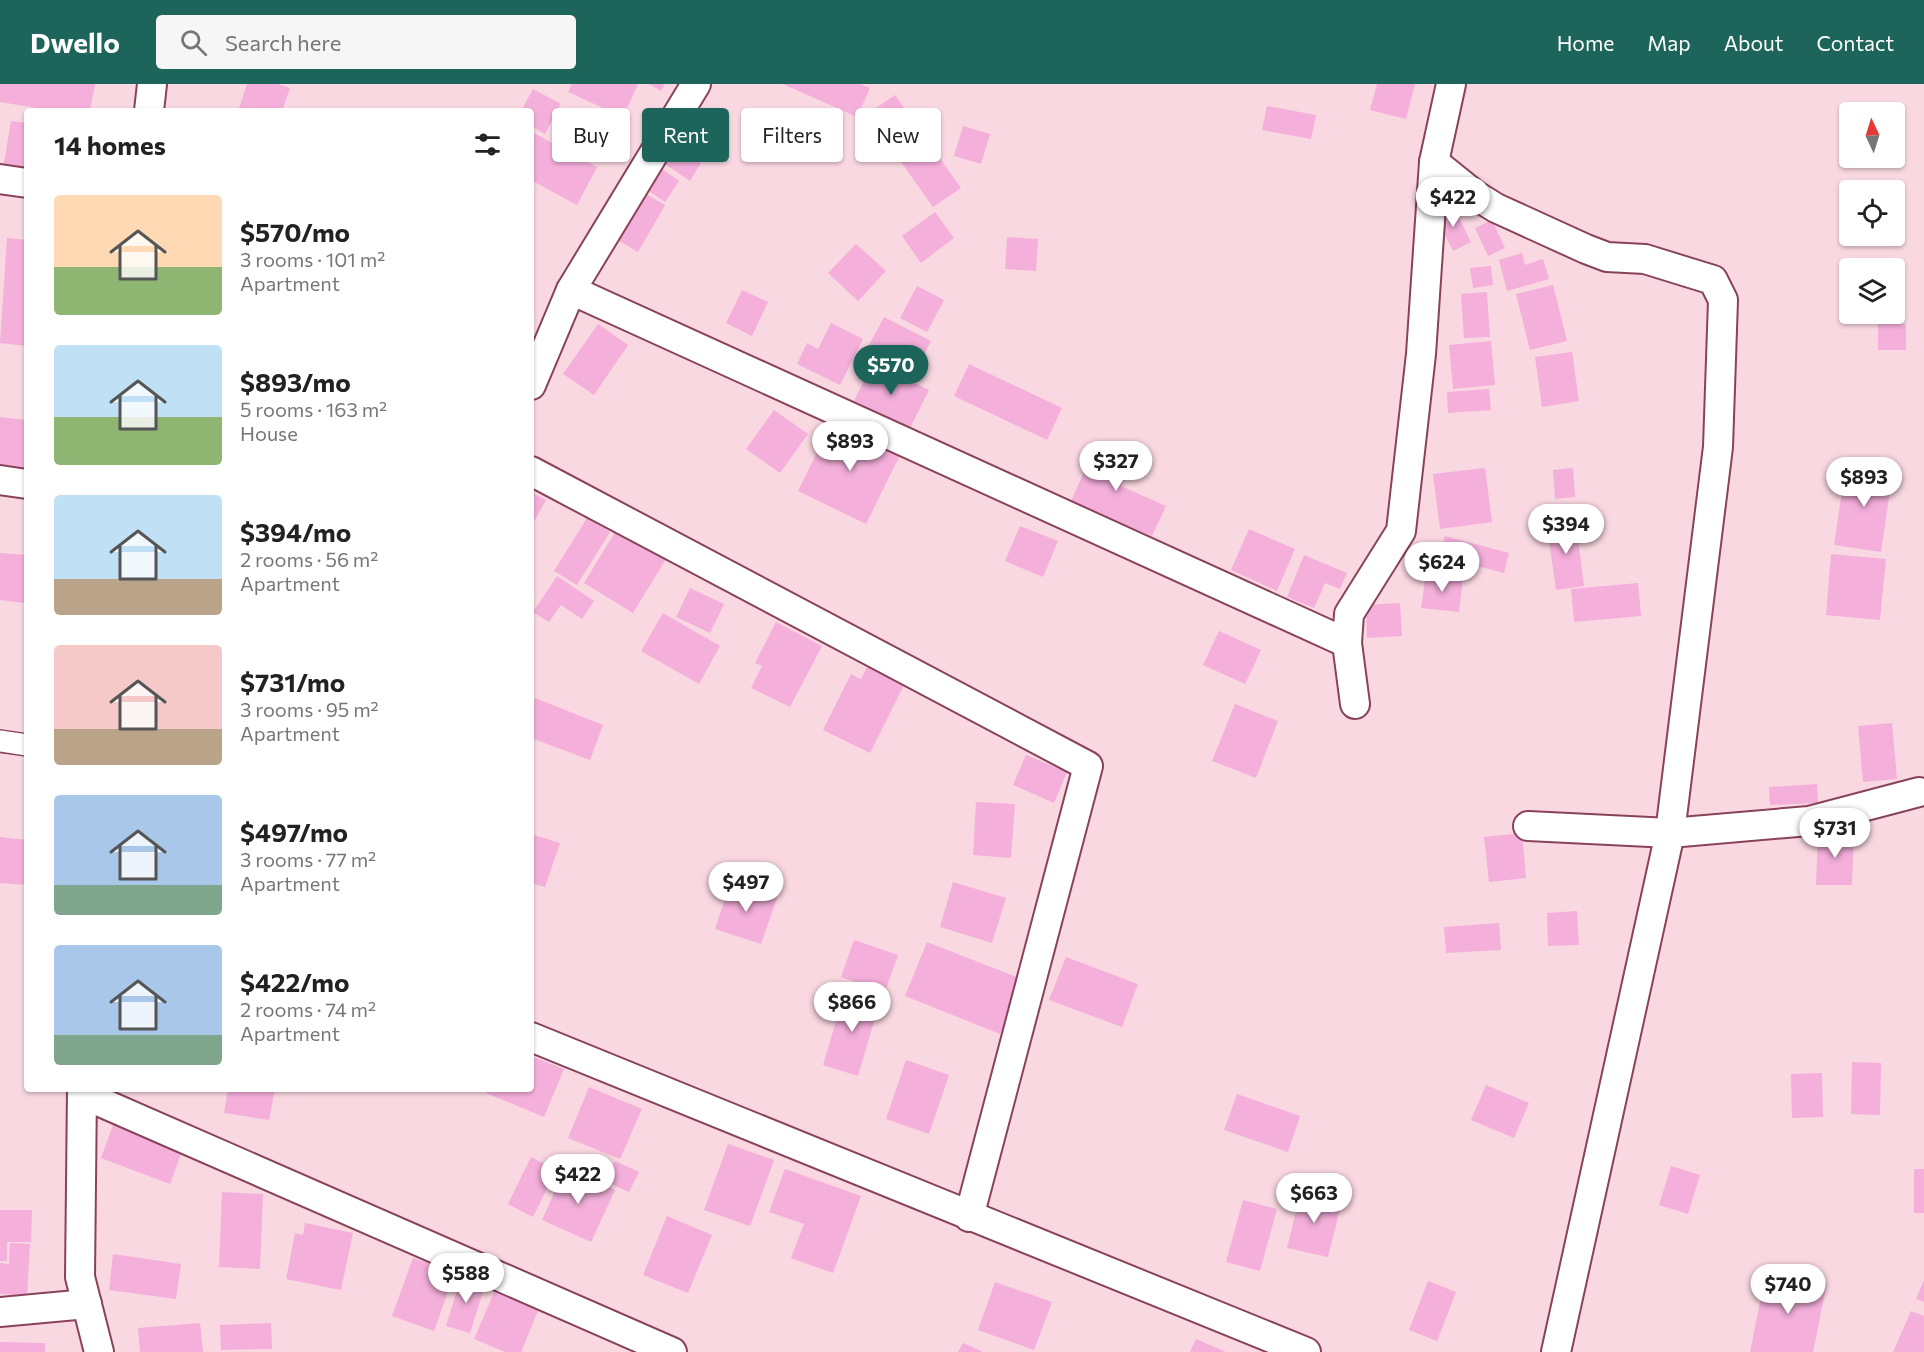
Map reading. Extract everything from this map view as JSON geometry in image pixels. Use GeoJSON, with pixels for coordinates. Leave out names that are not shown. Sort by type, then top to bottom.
{"type":"FeatureCollection","features":[{"type":"Feature","properties":{"kind":"street"},"geometry":{"type":"LineString","coordinates":[[149,108],[152,84]]}},
{"type":"Feature","properties":{"kind":"street"},"geometry":{"type":"LineString","coordinates":[[534,378],[571,290],[696,84]]}},
{"type":"Feature","properties":{"kind":"street"},"geometry":{"type":"LineString","coordinates":[[1355,704],[1347,643],[1349,614],[1401,531],[1421,354],[1434,162],[1451,84]]}},
{"type":"Feature","properties":{"kind":"street"},"geometry":{"type":"LineString","coordinates":[[1434,162],[1475,195],[1496,208],[1607,257],[1645,259],[1713,280],[1724,300],[1718,447],[1670,833],[1556,1352]]}},
{"type":"Feature","properties":{"kind":"street"},"geometry":{"type":"LineString","coordinates":[[0,179],[24,183]]}},
{"type":"Feature","properties":{"kind":"street"},"geometry":{"type":"LineString","coordinates":[[571,290],[1347,643]]}},
{"type":"Feature","properties":{"kind":"street"},"geometry":{"type":"LineString","coordinates":[[534,473],[1088,766],[969,1216]]}},
{"type":"Feature","properties":{"kind":"street"},"geometry":{"type":"LineString","coordinates":[[0,480],[24,484]]}},
{"type":"Feature","properties":{"kind":"street"},"geometry":{"type":"LineString","coordinates":[[0,741],[24,745]]}},
{"type":"Feature","properties":{"kind":"street"},"geometry":{"type":"LineString","coordinates":[[1528,826],[1670,833],[1809,821],[1919,792]]}},
{"type":"Feature","properties":{"kind":"street"},"geometry":{"type":"LineString","coordinates":[[534,1038],[1306,1352]]}},
{"type":"Feature","properties":{"kind":"street"},"geometry":{"type":"LineString","coordinates":[[82,1092],[80,1277],[99,1352]]}},
{"type":"Feature","properties":{"kind":"street"},"geometry":{"type":"LineString","coordinates":[[84,1092],[672,1352]]}},
{"type":"Feature","properties":{"kind":"street"},"geometry":{"type":"LineString","coordinates":[[0,1312],[87,1304]]}},
{"type":"Feature","properties":{"kind":"building"},"geometry":{"type":"Polygon","coordinates":[[[0,84],[95,84],[91,108],[37,108],[0,102],[0,84]]]}},
{"type":"Feature","properties":{"kind":"building"},"geometry":{"type":"Polygon","coordinates":[[[247,84],[278,84],[290,88],[283,108],[239,108],[247,84]]]}},
{"type":"Feature","properties":{"kind":"building"},"geometry":{"type":"Polygon","coordinates":[[[572,84],[638,84],[627,108],[603,108],[568,92],[572,84]]]}},
{"type":"Feature","properties":{"kind":"building"},"geometry":{"type":"Polygon","coordinates":[[[649,84],[665,84],[661,91],[649,84]]]}},
{"type":"Feature","properties":{"kind":"building"},"geometry":{"type":"Polygon","coordinates":[[[783,84],[860,84],[870,88],[861,108],[855,108],[855,116],[843,111],[843,108],[837,108],[783,84]]]}},
{"type":"Feature","properties":{"kind":"building"},"geometry":{"type":"Polygon","coordinates":[[[1377,84],[1415,84],[1406,119],[1370,110],[1377,84]]]}},
{"type":"Feature","properties":{"kind":"building"},"geometry":{"type":"Polygon","coordinates":[[[533,89],[561,104],[559,108],[552,108],[552,121],[545,134],[534,128],[534,108],[523,108],[533,89]]]}},
{"type":"Feature","properties":{"kind":"building"},"geometry":{"type":"Polygon","coordinates":[[[895,95],[904,108],[876,108],[895,95]]]}},
{"type":"Feature","properties":{"kind":"building"},"geometry":{"type":"Polygon","coordinates":[[[1267,106],[1316,115],[1311,139],[1262,130],[1267,106]]]}},
{"type":"Feature","properties":{"kind":"building"},"geometry":{"type":"Polygon","coordinates":[[[11,121],[24,123],[24,179],[2,175],[11,121]]]}},
{"type":"Feature","properties":{"kind":"building"},"geometry":{"type":"Polygon","coordinates":[[[963,126],[990,134],[981,164],[954,156],[963,126]]]}},
{"type":"Feature","properties":{"kind":"building"},"geometry":{"type":"Polygon","coordinates":[[[534,133],[552,143],[552,162],[588,162],[597,167],[577,205],[534,182],[534,133]]]}},
{"type":"Feature","properties":{"kind":"building"},"geometry":{"type":"Polygon","coordinates":[[[941,160],[961,188],[933,207],[901,162],[941,162],[941,160]]]}},
{"type":"Feature","properties":{"kind":"building"},"geometry":{"type":"Polygon","coordinates":[[[652,162],[679,181],[665,202],[637,183],[652,162]]]}},
{"type":"Feature","properties":{"kind":"building"},"geometry":{"type":"Polygon","coordinates":[[[662,162],[701,163],[690,181],[662,162]]]}},
{"type":"Feature","properties":{"kind":"building"},"geometry":{"type":"Polygon","coordinates":[[[634,187],[665,205],[638,252],[607,234],[634,187]]]}},
{"type":"Feature","properties":{"kind":"building"},"geometry":{"type":"Polygon","coordinates":[[[1453,205],[1471,242],[1453,251],[1435,215],[1453,205]]]}},
{"type":"Feature","properties":{"kind":"building"},"geometry":{"type":"Polygon","coordinates":[[[935,212],[954,238],[921,263],[902,236],[935,212]]]}},
{"type":"Feature","properties":{"kind":"building"},"geometry":{"type":"Polygon","coordinates":[[[1492,220],[1505,248],[1488,256],[1475,228],[1492,220]]]}},
{"type":"Feature","properties":{"kind":"building"},"geometry":{"type":"Polygon","coordinates":[[[1007,237],[1038,239],[1036,271],[1005,269],[1007,237]]]}},
{"type":"Feature","properties":{"kind":"building"},"geometry":{"type":"Polygon","coordinates":[[[7,238],[24,240],[24,346],[0,343],[7,238]]]}},
{"type":"Feature","properties":{"kind":"building"},"geometry":{"type":"Polygon","coordinates":[[[856,244],[886,271],[858,301],[828,273],[856,244]]]}},
{"type":"Feature","properties":{"kind":"building"},"geometry":{"type":"Polygon","coordinates":[[[1522,253],[1525,265],[1543,259],[1549,279],[1507,291],[1499,260],[1522,253]]]}},
{"type":"Feature","properties":{"kind":"building"},"geometry":{"type":"Polygon","coordinates":[[[1491,266],[1493,285],[1473,288],[1470,268],[1491,266]]]}},
{"type":"Feature","properties":{"kind":"building"},"geometry":{"type":"Polygon","coordinates":[[[1553,285],[1567,341],[1530,350],[1516,294],[1553,285]]]}},
{"type":"Feature","properties":{"kind":"building"},"geometry":{"type":"Polygon","coordinates":[[[917,286],[944,300],[927,332],[900,318],[917,286]]]}},
{"type":"Feature","properties":{"kind":"building"},"geometry":{"type":"Polygon","coordinates":[[[742,290],[768,302],[752,336],[726,323],[742,290]]]}},
{"type":"Feature","properties":{"kind":"building"},"geometry":{"type":"Polygon","coordinates":[[[1487,292],[1490,337],[1464,338],[1461,294],[1487,292]]]}},
{"type":"Feature","properties":{"kind":"building"},"geometry":{"type":"Polygon","coordinates":[[[884,317],[931,341],[914,373],[867,349],[884,317]]]}},
{"type":"Feature","properties":{"kind":"building"},"geometry":{"type":"Polygon","coordinates":[[[831,323],[863,339],[840,385],[797,364],[807,343],[818,349],[831,323]]]}},
{"type":"Feature","properties":{"kind":"building"},"geometry":{"type":"Polygon","coordinates":[[[598,324],[628,345],[594,395],[563,374],[598,324]]]}},
{"type":"Feature","properties":{"kind":"building"},"geometry":{"type":"Polygon","coordinates":[[[1878,324],[1906,324],[1906,350],[1878,350],[1878,324]]]}},
{"type":"Feature","properties":{"kind":"building"},"geometry":{"type":"Polygon","coordinates":[[[1491,341],[1495,385],[1453,389],[1449,345],[1491,341]]]}},
{"type":"Feature","properties":{"kind":"building"},"geometry":{"type":"Polygon","coordinates":[[[1572,352],[1579,401],[1542,407],[1535,357],[1572,352]]]}},
{"type":"Feature","properties":{"kind":"building"},"geometry":{"type":"Polygon","coordinates":[[[873,362],[929,390],[909,430],[854,401],[873,362]]]}},
{"type":"Feature","properties":{"kind":"building"},"geometry":{"type":"Polygon","coordinates":[[[969,364],[1062,408],[1047,440],[954,396],[969,364]]]}},
{"type":"Feature","properties":{"kind":"building"},"geometry":{"type":"Polygon","coordinates":[[[1489,389],[1491,410],[1448,413],[1447,392],[1489,389]]]}},
{"type":"Feature","properties":{"kind":"building"},"geometry":{"type":"Polygon","coordinates":[[[774,410],[808,434],[780,473],[746,449],[774,410]]]}},
{"type":"Feature","properties":{"kind":"building"},"geometry":{"type":"Polygon","coordinates":[[[0,417],[24,420],[24,469],[0,467],[0,417]]]}},
{"type":"Feature","properties":{"kind":"building"},"geometry":{"type":"Polygon","coordinates":[[[833,420],[901,453],[866,524],[798,491],[833,420]]]}},
{"type":"Feature","properties":{"kind":"building"},"geometry":{"type":"Polygon","coordinates":[[[1098,441],[1134,458],[1121,486],[1166,506],[1152,536],[1071,501],[1098,441]]]}},
{"type":"Feature","properties":{"kind":"building"},"geometry":{"type":"Polygon","coordinates":[[[1846,464],[1893,471],[1881,552],[1834,545],[1846,464]]]}},
{"type":"Feature","properties":{"kind":"building"},"geometry":{"type":"Polygon","coordinates":[[[1485,468],[1492,522],[1440,529],[1433,474],[1485,468]]]}},
{"type":"Feature","properties":{"kind":"building"},"geometry":{"type":"Polygon","coordinates":[[[1573,468],[1575,497],[1555,499],[1553,470],[1573,468]]]}},
{"type":"Feature","properties":{"kind":"building"},"geometry":{"type":"Polygon","coordinates":[[[534,494],[546,500],[534,522],[534,494]]]}},
{"type":"Feature","properties":{"kind":"building"},"geometry":{"type":"Polygon","coordinates":[[[587,518],[610,532],[577,585],[554,571],[587,518]]]}},
{"type":"Feature","properties":{"kind":"building"},"geometry":{"type":"Polygon","coordinates":[[[1576,521],[1584,586],[1556,590],[1547,525],[1576,521]]]}},
{"type":"Feature","properties":{"kind":"building"},"geometry":{"type":"Polygon","coordinates":[[[1020,526],[1058,541],[1043,577],[1005,561],[1020,526]]]}},
{"type":"Feature","properties":{"kind":"building"},"geometry":{"type":"Polygon","coordinates":[[[617,529],[666,559],[633,613],[584,583],[617,529]]]}},
{"type":"Feature","properties":{"kind":"building"},"geometry":{"type":"Polygon","coordinates":[[[1249,529],[1295,549],[1277,591],[1231,570],[1249,529]]]}},
{"type":"Feature","properties":{"kind":"building"},"geometry":{"type":"Polygon","coordinates":[[[1445,536],[1509,553],[1504,573],[1439,556],[1445,536]]]}},
{"type":"Feature","properties":{"kind":"building"},"geometry":{"type":"Polygon","coordinates":[[[0,553],[24,555],[24,603],[0,600],[0,553]]]}},
{"type":"Feature","properties":{"kind":"building"},"geometry":{"type":"Polygon","coordinates":[[[1831,554],[1886,559],[1880,620],[1826,615],[1831,554]]]}},
{"type":"Feature","properties":{"kind":"building"},"geometry":{"type":"Polygon","coordinates":[[[1304,555],[1347,573],[1340,589],[1325,583],[1314,608],[1287,597],[1304,555]]]}},
{"type":"Feature","properties":{"kind":"building"},"geometry":{"type":"Polygon","coordinates":[[[1426,574],[1463,578],[1459,612],[1421,608],[1426,574]]]}},
{"type":"Feature","properties":{"kind":"building"},"geometry":{"type":"Polygon","coordinates":[[[557,576],[594,601],[582,619],[561,605],[549,622],[534,610],[557,576]]]}},
{"type":"Feature","properties":{"kind":"building"},"geometry":{"type":"Polygon","coordinates":[[[1638,583],[1641,616],[1574,622],[1571,589],[1638,583]]]}},
{"type":"Feature","properties":{"kind":"building"},"geometry":{"type":"Polygon","coordinates":[[[690,588],[724,604],[710,633],[676,617],[690,588]]]}},
{"type":"Feature","properties":{"kind":"building"},"geometry":{"type":"Polygon","coordinates":[[[1400,603],[1402,636],[1367,638],[1366,605],[1400,603]]]}},
{"type":"Feature","properties":{"kind":"building"},"geometry":{"type":"Polygon","coordinates":[[[663,613],[720,646],[699,684],[641,651],[663,613]]]}},
{"type":"Feature","properties":{"kind":"building"},"geometry":{"type":"Polygon","coordinates":[[[776,622],[822,646],[790,707],[751,688],[762,666],[755,663],[776,622]]]}},
{"type":"Feature","properties":{"kind":"building"},"geometry":{"type":"Polygon","coordinates":[[[1219,631],[1261,650],[1245,684],[1203,665],[1219,631]]]}},
{"type":"Feature","properties":{"kind":"building"},"geometry":{"type":"Polygon","coordinates":[[[867,667],[904,685],[870,753],[823,730],[851,674],[861,679],[867,667]]]}},
{"type":"Feature","properties":{"kind":"building"},"geometry":{"type":"Polygon","coordinates":[[[535,698],[603,725],[590,760],[534,739],[535,698]]]}},
{"type":"Feature","properties":{"kind":"building"},"geometry":{"type":"Polygon","coordinates":[[[1235,704],[1278,721],[1256,778],[1212,761],[1235,704]]]}},
{"type":"Feature","properties":{"kind":"building"},"geometry":{"type":"Polygon","coordinates":[[[1892,723],[1897,779],[1863,782],[1858,726],[1892,723]]]}},
{"type":"Feature","properties":{"kind":"building"},"geometry":{"type":"Polygon","coordinates":[[[1026,755],[1067,772],[1054,803],[1013,785],[1026,755]]]}},
{"type":"Feature","properties":{"kind":"building"},"geometry":{"type":"Polygon","coordinates":[[[1817,784],[1818,803],[1770,805],[1769,787],[1817,784]]]}},
{"type":"Feature","properties":{"kind":"building"},"geometry":{"type":"Polygon","coordinates":[[[976,802],[1015,804],[1011,858],[973,855],[976,802]]]}},
{"type":"Feature","properties":{"kind":"building"},"geometry":{"type":"Polygon","coordinates":[[[1522,833],[1526,878],[1489,882],[1484,837],[1522,833]]]}},
{"type":"Feature","properties":{"kind":"building"},"geometry":{"type":"Polygon","coordinates":[[[1818,833],[1854,834],[1852,885],[1816,885],[1818,833]]]}},
{"type":"Feature","properties":{"kind":"building"},"geometry":{"type":"Polygon","coordinates":[[[534,835],[560,843],[545,887],[534,884],[534,835]]]}},
{"type":"Feature","properties":{"kind":"building"},"geometry":{"type":"Polygon","coordinates":[[[0,837],[24,840],[24,885],[0,883],[0,837]]]}},
{"type":"Feature","properties":{"kind":"building"},"geometry":{"type":"Polygon","coordinates":[[[953,882],[1006,898],[992,943],[940,927],[953,882]]]}},
{"type":"Feature","properties":{"kind":"building"},"geometry":{"type":"Polygon","coordinates":[[[730,883],[777,898],[761,944],[715,929],[730,883]]]}},
{"type":"Feature","properties":{"kind":"building"},"geometry":{"type":"Polygon","coordinates":[[[1577,911],[1579,945],[1548,946],[1547,913],[1577,911]]]}},
{"type":"Feature","properties":{"kind":"building"},"geometry":{"type":"Polygon","coordinates":[[[1499,923],[1501,950],[1446,953],[1444,927],[1499,923]]]}},
{"type":"Feature","properties":{"kind":"building"},"geometry":{"type":"Polygon","coordinates":[[[854,940],[898,955],[885,992],[841,977],[854,940]]]}},
{"type":"Feature","properties":{"kind":"building"},"geometry":{"type":"Polygon","coordinates":[[[927,942],[1022,979],[1000,1034],[905,996],[927,942]]]}},
{"type":"Feature","properties":{"kind":"building"},"geometry":{"type":"Polygon","coordinates":[[[1066,957],[1138,984],[1122,1027],[1049,1000],[1066,957]]]}},
{"type":"Feature","properties":{"kind":"building"},"geometry":{"type":"Polygon","coordinates":[[[845,991],[880,1001],[858,1076],[823,1065],[845,991]]]}},
{"type":"Feature","properties":{"kind":"building"},"geometry":{"type":"Polygon","coordinates":[[[534,1057],[564,1069],[544,1117],[486,1093],[534,1092],[534,1057]]]}},
{"type":"Feature","properties":{"kind":"building"},"geometry":{"type":"Polygon","coordinates":[[[906,1060],[949,1075],[929,1134],[886,1119],[906,1060]]]}},
{"type":"Feature","properties":{"kind":"building"},"geometry":{"type":"Polygon","coordinates":[[[1852,1062],[1881,1063],[1880,1115],[1851,1114],[1852,1062]]]}},
{"type":"Feature","properties":{"kind":"building"},"geometry":{"type":"Polygon","coordinates":[[[1822,1073],[1823,1117],[1792,1118],[1791,1074],[1822,1073]]]}},
{"type":"Feature","properties":{"kind":"building"},"geometry":{"type":"Polygon","coordinates":[[[1486,1085],[1529,1103],[1514,1138],[1471,1120],[1486,1085]]]}},
{"type":"Feature","properties":{"kind":"building"},"geometry":{"type":"Polygon","coordinates":[[[589,1087],[642,1109],[620,1159],[568,1138],[589,1087]]]}},
{"type":"Feature","properties":{"kind":"building"},"geometry":{"type":"Polygon","coordinates":[[[228,1092],[274,1092],[269,1120],[224,1113],[228,1092]]]}},
{"type":"Feature","properties":{"kind":"building"},"geometry":{"type":"Polygon","coordinates":[[[1237,1094],[1300,1116],[1288,1152],[1224,1130],[1237,1094]]]}},
{"type":"Feature","properties":{"kind":"building"},"geometry":{"type":"Polygon","coordinates":[[[113,1125],[182,1151],[170,1184],[101,1158],[113,1125]]]}},
{"type":"Feature","properties":{"kind":"building"},"geometry":{"type":"Polygon","coordinates":[[[728,1144],[774,1160],[750,1226],[704,1210],[728,1144]]]}},
{"type":"Feature","properties":{"kind":"building"},"geometry":{"type":"Polygon","coordinates":[[[531,1157],[556,1170],[533,1217],[508,1204],[531,1157]]]}},
{"type":"Feature","properties":{"kind":"building"},"geometry":{"type":"Polygon","coordinates":[[[615,1161],[639,1172],[629,1192],[605,1181],[615,1161]]]}},
{"type":"Feature","properties":{"kind":"building"},"geometry":{"type":"Polygon","coordinates":[[[1671,1166],[1700,1175],[1688,1214],[1659,1205],[1671,1166]]]}},
{"type":"Feature","properties":{"kind":"building"},"geometry":{"type":"Polygon","coordinates":[[[566,1167],[615,1190],[591,1242],[542,1220],[566,1167]]]}},
{"type":"Feature","properties":{"kind":"building"},"geometry":{"type":"Polygon","coordinates":[[[785,1169],[861,1196],[833,1273],[791,1258],[804,1224],[769,1212],[785,1169]]]}},
{"type":"Feature","properties":{"kind":"building"},"geometry":{"type":"Polygon","coordinates":[[[1914,1169],[1924,1169],[1924,1213],[1914,1213],[1914,1169]]]}},
{"type":"Feature","properties":{"kind":"building"},"geometry":{"type":"Polygon","coordinates":[[[1301,1191],[1342,1201],[1328,1257],[1287,1248],[1301,1191]]]}},
{"type":"Feature","properties":{"kind":"building"},"geometry":{"type":"Polygon","coordinates":[[[222,1192],[263,1194],[260,1269],[219,1267],[222,1192]]]}},
{"type":"Feature","properties":{"kind":"building"},"geometry":{"type":"Polygon","coordinates":[[[1243,1200],[1277,1209],[1260,1271],[1226,1262],[1243,1200]]]}},
{"type":"Feature","properties":{"kind":"building"},"geometry":{"type":"Polygon","coordinates":[[[0,1210],[32,1210],[31,1242],[7,1242],[7,1261],[0,1261],[0,1210]]]}},
{"type":"Feature","properties":{"kind":"building"},"geometry":{"type":"Polygon","coordinates":[[[667,1216],[712,1235],[688,1293],[643,1275],[667,1216]]]}},
{"type":"Feature","properties":{"kind":"building"},"geometry":{"type":"Polygon","coordinates":[[[305,1223],[353,1233],[341,1290],[286,1279],[295,1233],[303,1235],[305,1223]]]}},
{"type":"Feature","properties":{"kind":"building"},"geometry":{"type":"Polygon","coordinates":[[[10,1243],[30,1244],[27,1295],[0,1294],[0,1263],[9,1264],[10,1243]]]}},
{"type":"Feature","properties":{"kind":"building"},"geometry":{"type":"Polygon","coordinates":[[[113,1254],[181,1264],[176,1299],[109,1290],[113,1254]]]}},
{"type":"Feature","properties":{"kind":"building"},"geometry":{"type":"Polygon","coordinates":[[[413,1258],[455,1272],[434,1331],[392,1316],[413,1258]]]}},
{"type":"Feature","properties":{"kind":"building"},"geometry":{"type":"Polygon","coordinates":[[[1766,1272],[1827,1283],[1813,1352],[1750,1352],[1766,1272]]]}},
{"type":"Feature","properties":{"kind":"building"},"geometry":{"type":"Polygon","coordinates":[[[462,1274],[486,1282],[470,1333],[446,1326],[462,1274]]]}},
{"type":"Feature","properties":{"kind":"building"},"geometry":{"type":"Polygon","coordinates":[[[1924,1280],[1924,1302],[1916,1299],[1924,1280]]]}},
{"type":"Feature","properties":{"kind":"building"},"geometry":{"type":"Polygon","coordinates":[[[1428,1281],[1456,1292],[1437,1341],[1409,1330],[1428,1281]]]}},
{"type":"Feature","properties":{"kind":"building"},"geometry":{"type":"Polygon","coordinates":[[[995,1282],[1052,1302],[1034,1350],[978,1330],[995,1282]]]}},
{"type":"Feature","properties":{"kind":"building"},"geometry":{"type":"Polygon","coordinates":[[[496,1288],[540,1306],[521,1352],[505,1352],[474,1339],[496,1288]]]}},
{"type":"Feature","properties":{"kind":"building"},"geometry":{"type":"Polygon","coordinates":[[[1911,1311],[1924,1316],[1924,1352],[1893,1352],[1911,1311]]]}},
{"type":"Feature","properties":{"kind":"building"},"geometry":{"type":"Polygon","coordinates":[[[200,1323],[203,1352],[140,1352],[138,1328],[200,1323]]]}},
{"type":"Feature","properties":{"kind":"building"},"geometry":{"type":"Polygon","coordinates":[[[271,1323],[272,1349],[221,1350],[220,1325],[271,1323]]]}},
{"type":"Feature","properties":{"kind":"building"},"geometry":{"type":"Polygon","coordinates":[[[1196,1339],[1226,1352],[1190,1352],[1196,1339]]]}},
{"type":"Feature","properties":{"kind":"building"},"geometry":{"type":"Polygon","coordinates":[[[0,1342],[45,1343],[45,1352],[0,1352],[0,1342]]]}},
{"type":"Feature","properties":{"kind":"building"},"geometry":{"type":"Polygon","coordinates":[[[963,1343],[983,1352],[958,1352],[963,1343]]]}}]}
